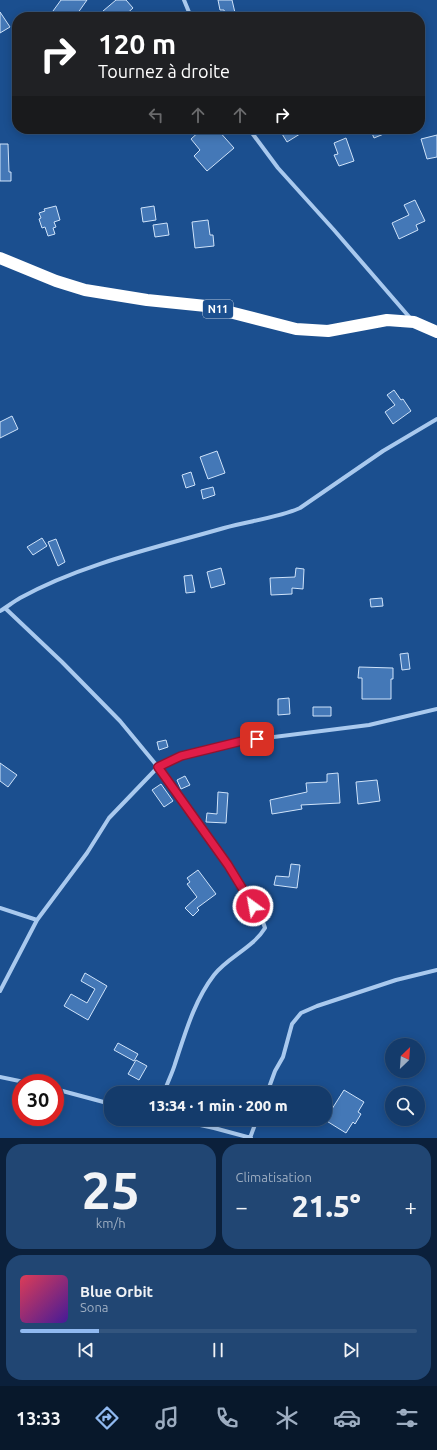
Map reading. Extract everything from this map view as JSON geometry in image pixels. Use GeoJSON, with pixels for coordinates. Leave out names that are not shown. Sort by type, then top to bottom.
{"type":"FeatureCollection","features":[{"type":"Feature","properties":{"kind":"highway","name":"N11"},"geometry":{"type":"LineString","coordinates":[[0,258],[56,281],[85,290],[147,300],[206,306],[296,329],[328,331],[387,320],[414,322],[437,332]]}},
{"type":"Feature","properties":{"kind":"street"},"geometry":{"type":"LineString","coordinates":[[184,0],[189,12]]}},
{"type":"Feature","properties":{"kind":"street"},"geometry":{"type":"LineString","coordinates":[[253,134],[278,168],[414,322]]}},
{"type":"Feature","properties":{"kind":"street"},"geometry":{"type":"LineString","coordinates":[[0,611],[20,598],[69,575],[134,553],[243,523],[292,512],[383,450],[437,419]]}},
{"type":"Feature","properties":{"kind":"street"},"geometry":{"type":"LineString","coordinates":[[5,608],[62,662],[120,721],[158,767],[228,865],[262,919],[265,928],[260,936],[232,958],[214,975],[200,996],[189,1022],[166,1086]]}},
{"type":"Feature","properties":{"kind":"street"},"geometry":{"type":"LineString","coordinates":[[0,991],[37,920],[87,853],[109,818],[158,767],[181,756],[242,741],[369,725],[437,709]]}},
{"type":"Feature","properties":{"kind":"street"},"geometry":{"type":"LineString","coordinates":[[0,908],[37,920]]}},
{"type":"Feature","properties":{"kind":"street"},"geometry":{"type":"LineString","coordinates":[[270,1086],[275,1071],[283,1057],[292,1024],[301,1013],[317,1006],[396,980],[437,970]]}},
{"type":"Feature","properties":{"kind":"street"},"geometry":{"type":"LineString","coordinates":[[0,1076],[12,1079]]}},
{"type":"Feature","properties":{"kind":"street"},"geometry":{"type":"LineString","coordinates":[[64,1091],[104,1102]]}},
{"type":"Feature","properties":{"kind":"street"},"geometry":{"type":"LineString","coordinates":[[205,1126],[251,1138],[255,1126]]}},
{"type":"Feature","properties":{"kind":"building"},"geometry":{"type":"Polygon","coordinates":[[[61,0],[87,0],[79,12],[53,11],[61,0]]]}},
{"type":"Feature","properties":{"kind":"building"},"geometry":{"type":"Polygon","coordinates":[[[116,0],[126,0],[133,8],[129,12],[103,11],[116,0]]]}},
{"type":"Feature","properties":{"kind":"building"},"geometry":{"type":"Polygon","coordinates":[[[218,0],[232,0],[235,12],[225,12],[224,10],[220,10],[218,0]]]}},
{"type":"Feature","properties":{"kind":"building"},"geometry":{"type":"Polygon","coordinates":[[[0,12],[10,27],[0,33],[0,12]]]}},
{"type":"Feature","properties":{"kind":"building"},"geometry":{"type":"Polygon","coordinates":[[[196,134],[221,134],[234,148],[207,171],[194,156],[200,150],[191,139],[196,134]]]}},
{"type":"Feature","properties":{"kind":"building"},"geometry":{"type":"Polygon","coordinates":[[[282,134],[300,134],[287,142],[282,134]]]}},
{"type":"Feature","properties":{"kind":"building"},"geometry":{"type":"Polygon","coordinates":[[[372,134],[384,134],[374,138],[372,134]]]}},
{"type":"Feature","properties":{"kind":"building"},"geometry":{"type":"Polygon","coordinates":[[[437,135],[437,157],[427,159],[421,139],[437,135]]]}},
{"type":"Feature","properties":{"kind":"building"},"geometry":{"type":"Polygon","coordinates":[[[346,138],[354,161],[339,166],[334,155],[338,154],[334,143],[346,138]]]}},
{"type":"Feature","properties":{"kind":"building"},"geometry":{"type":"Polygon","coordinates":[[[0,144],[8,144],[9,172],[11,172],[11,181],[0,181],[0,144]]]}},
{"type":"Feature","properties":{"kind":"building"},"geometry":{"type":"Polygon","coordinates":[[[415,200],[425,221],[416,225],[418,230],[399,239],[392,223],[409,215],[404,205],[415,200]]]}},
{"type":"Feature","properties":{"kind":"building"},"geometry":{"type":"Polygon","coordinates":[[[56,206],[60,220],[54,222],[56,227],[53,228],[55,234],[48,236],[45,227],[42,228],[39,213],[45,211],[44,209],[56,206]]]}},
{"type":"Feature","properties":{"kind":"building"},"geometry":{"type":"Polygon","coordinates":[[[154,206],[156,220],[143,222],[141,208],[154,206]]]}},
{"type":"Feature","properties":{"kind":"building"},"geometry":{"type":"Polygon","coordinates":[[[208,220],[210,235],[213,235],[214,246],[195,248],[192,222],[208,220]]]}},
{"type":"Feature","properties":{"kind":"building"},"geometry":{"type":"Polygon","coordinates":[[[167,223],[169,235],[155,237],[153,225],[167,223]]]}},
{"type":"Feature","properties":{"kind":"building"},"geometry":{"type":"Polygon","coordinates":[[[394,390],[401,400],[403,399],[411,411],[393,424],[385,412],[395,405],[387,395],[394,390]]]}},
{"type":"Feature","properties":{"kind":"building"},"geometry":{"type":"Polygon","coordinates":[[[12,416],[18,429],[0,438],[0,422],[12,416]]]}},
{"type":"Feature","properties":{"kind":"building"},"geometry":{"type":"Polygon","coordinates":[[[217,451],[225,473],[208,479],[200,457],[217,451]]]}},
{"type":"Feature","properties":{"kind":"building"},"geometry":{"type":"Polygon","coordinates":[[[191,472],[195,485],[186,488],[182,475],[191,472]]]}},
{"type":"Feature","properties":{"kind":"building"},"geometry":{"type":"Polygon","coordinates":[[[213,487],[215,495],[203,499],[201,490],[213,487]]]}},
{"type":"Feature","properties":{"kind":"building"},"geometry":{"type":"Polygon","coordinates":[[[42,538],[47,546],[33,555],[27,547],[42,538]]]}},
{"type":"Feature","properties":{"kind":"building"},"geometry":{"type":"Polygon","coordinates":[[[56,539],[65,562],[58,566],[48,542],[56,539]]]}},
{"type":"Feature","properties":{"kind":"building"},"geometry":{"type":"Polygon","coordinates":[[[221,568],[225,584],[211,588],[207,572],[221,568]]]}},
{"type":"Feature","properties":{"kind":"building"},"geometry":{"type":"Polygon","coordinates":[[[296,568],[304,569],[303,589],[292,588],[292,594],[271,595],[270,578],[295,577],[296,568]]]}},
{"type":"Feature","properties":{"kind":"building"},"geometry":{"type":"Polygon","coordinates":[[[192,575],[195,592],[186,593],[184,576],[192,575]]]}},
{"type":"Feature","properties":{"kind":"building"},"geometry":{"type":"Polygon","coordinates":[[[382,598],[383,606],[371,607],[370,599],[382,598]]]}},
{"type":"Feature","properties":{"kind":"building"},"geometry":{"type":"Polygon","coordinates":[[[408,653],[410,669],[402,670],[400,654],[408,653]]]}},
{"type":"Feature","properties":{"kind":"building"},"geometry":{"type":"Polygon","coordinates":[[[359,667],[393,668],[393,679],[391,679],[391,699],[362,699],[362,678],[358,678],[359,667]]]}},
{"type":"Feature","properties":{"kind":"building"},"geometry":{"type":"Polygon","coordinates":[[[289,698],[290,714],[278,715],[278,699],[289,698]]]}},
{"type":"Feature","properties":{"kind":"building"},"geometry":{"type":"Polygon","coordinates":[[[313,707],[331,707],[331,716],[313,716],[313,707]]]}},
{"type":"Feature","properties":{"kind":"building"},"geometry":{"type":"Polygon","coordinates":[[[166,740],[168,747],[159,750],[157,742],[166,740]]]}},
{"type":"Feature","properties":{"kind":"building"},"geometry":{"type":"Polygon","coordinates":[[[0,763],[17,775],[8,787],[0,781],[0,763]]]}},
{"type":"Feature","properties":{"kind":"building"},"geometry":{"type":"Polygon","coordinates":[[[338,773],[340,803],[301,805],[302,809],[272,814],[270,800],[307,792],[306,783],[327,782],[327,774],[338,773]]]}},
{"type":"Feature","properties":{"kind":"building"},"geometry":{"type":"Polygon","coordinates":[[[185,776],[190,785],[181,789],[177,780],[185,776]]]}},
{"type":"Feature","properties":{"kind":"building"},"geometry":{"type":"Polygon","coordinates":[[[377,780],[380,801],[358,804],[356,782],[377,780]]]}},
{"type":"Feature","properties":{"kind":"building"},"geometry":{"type":"Polygon","coordinates":[[[161,784],[173,801],[164,807],[152,790],[161,784]]]}},
{"type":"Feature","properties":{"kind":"building"},"geometry":{"type":"Polygon","coordinates":[[[218,792],[228,793],[226,823],[206,822],[207,813],[217,814],[218,792]]]}},
{"type":"Feature","properties":{"kind":"building"},"geometry":{"type":"Polygon","coordinates":[[[291,864],[300,865],[297,888],[274,885],[276,876],[289,877],[291,864]]]}},
{"type":"Feature","properties":{"kind":"building"},"geometry":{"type":"Polygon","coordinates":[[[198,870],[216,894],[197,908],[199,910],[193,916],[185,908],[197,897],[187,884],[190,882],[187,878],[198,870]]]}},
{"type":"Feature","properties":{"kind":"building"},"geometry":{"type":"Polygon","coordinates":[[[85,973],[107,986],[88,1020],[64,1006],[71,994],[87,1003],[95,989],[81,981],[85,973]]]}},
{"type":"Feature","properties":{"kind":"building"},"geometry":{"type":"Polygon","coordinates":[[[118,1043],[138,1054],[134,1061],[114,1050],[118,1043]]]}},
{"type":"Feature","properties":{"kind":"building"},"geometry":{"type":"Polygon","coordinates":[[[136,1060],[147,1066],[139,1080],[128,1074],[136,1060]]]}},
{"type":"Feature","properties":{"kind":"building"},"geometry":{"type":"Polygon","coordinates":[[[344,1090],[364,1102],[358,1112],[361,1114],[355,1124],[353,1122],[346,1133],[332,1124],[332,1109],[344,1090]]]}},
{"type":"Feature","properties":{"kind":"route"},"geometry":{"type":"LineString","coordinates":[[253,906],[228,865],[158,767],[181,756],[242,741],[257,739]]}}]}
